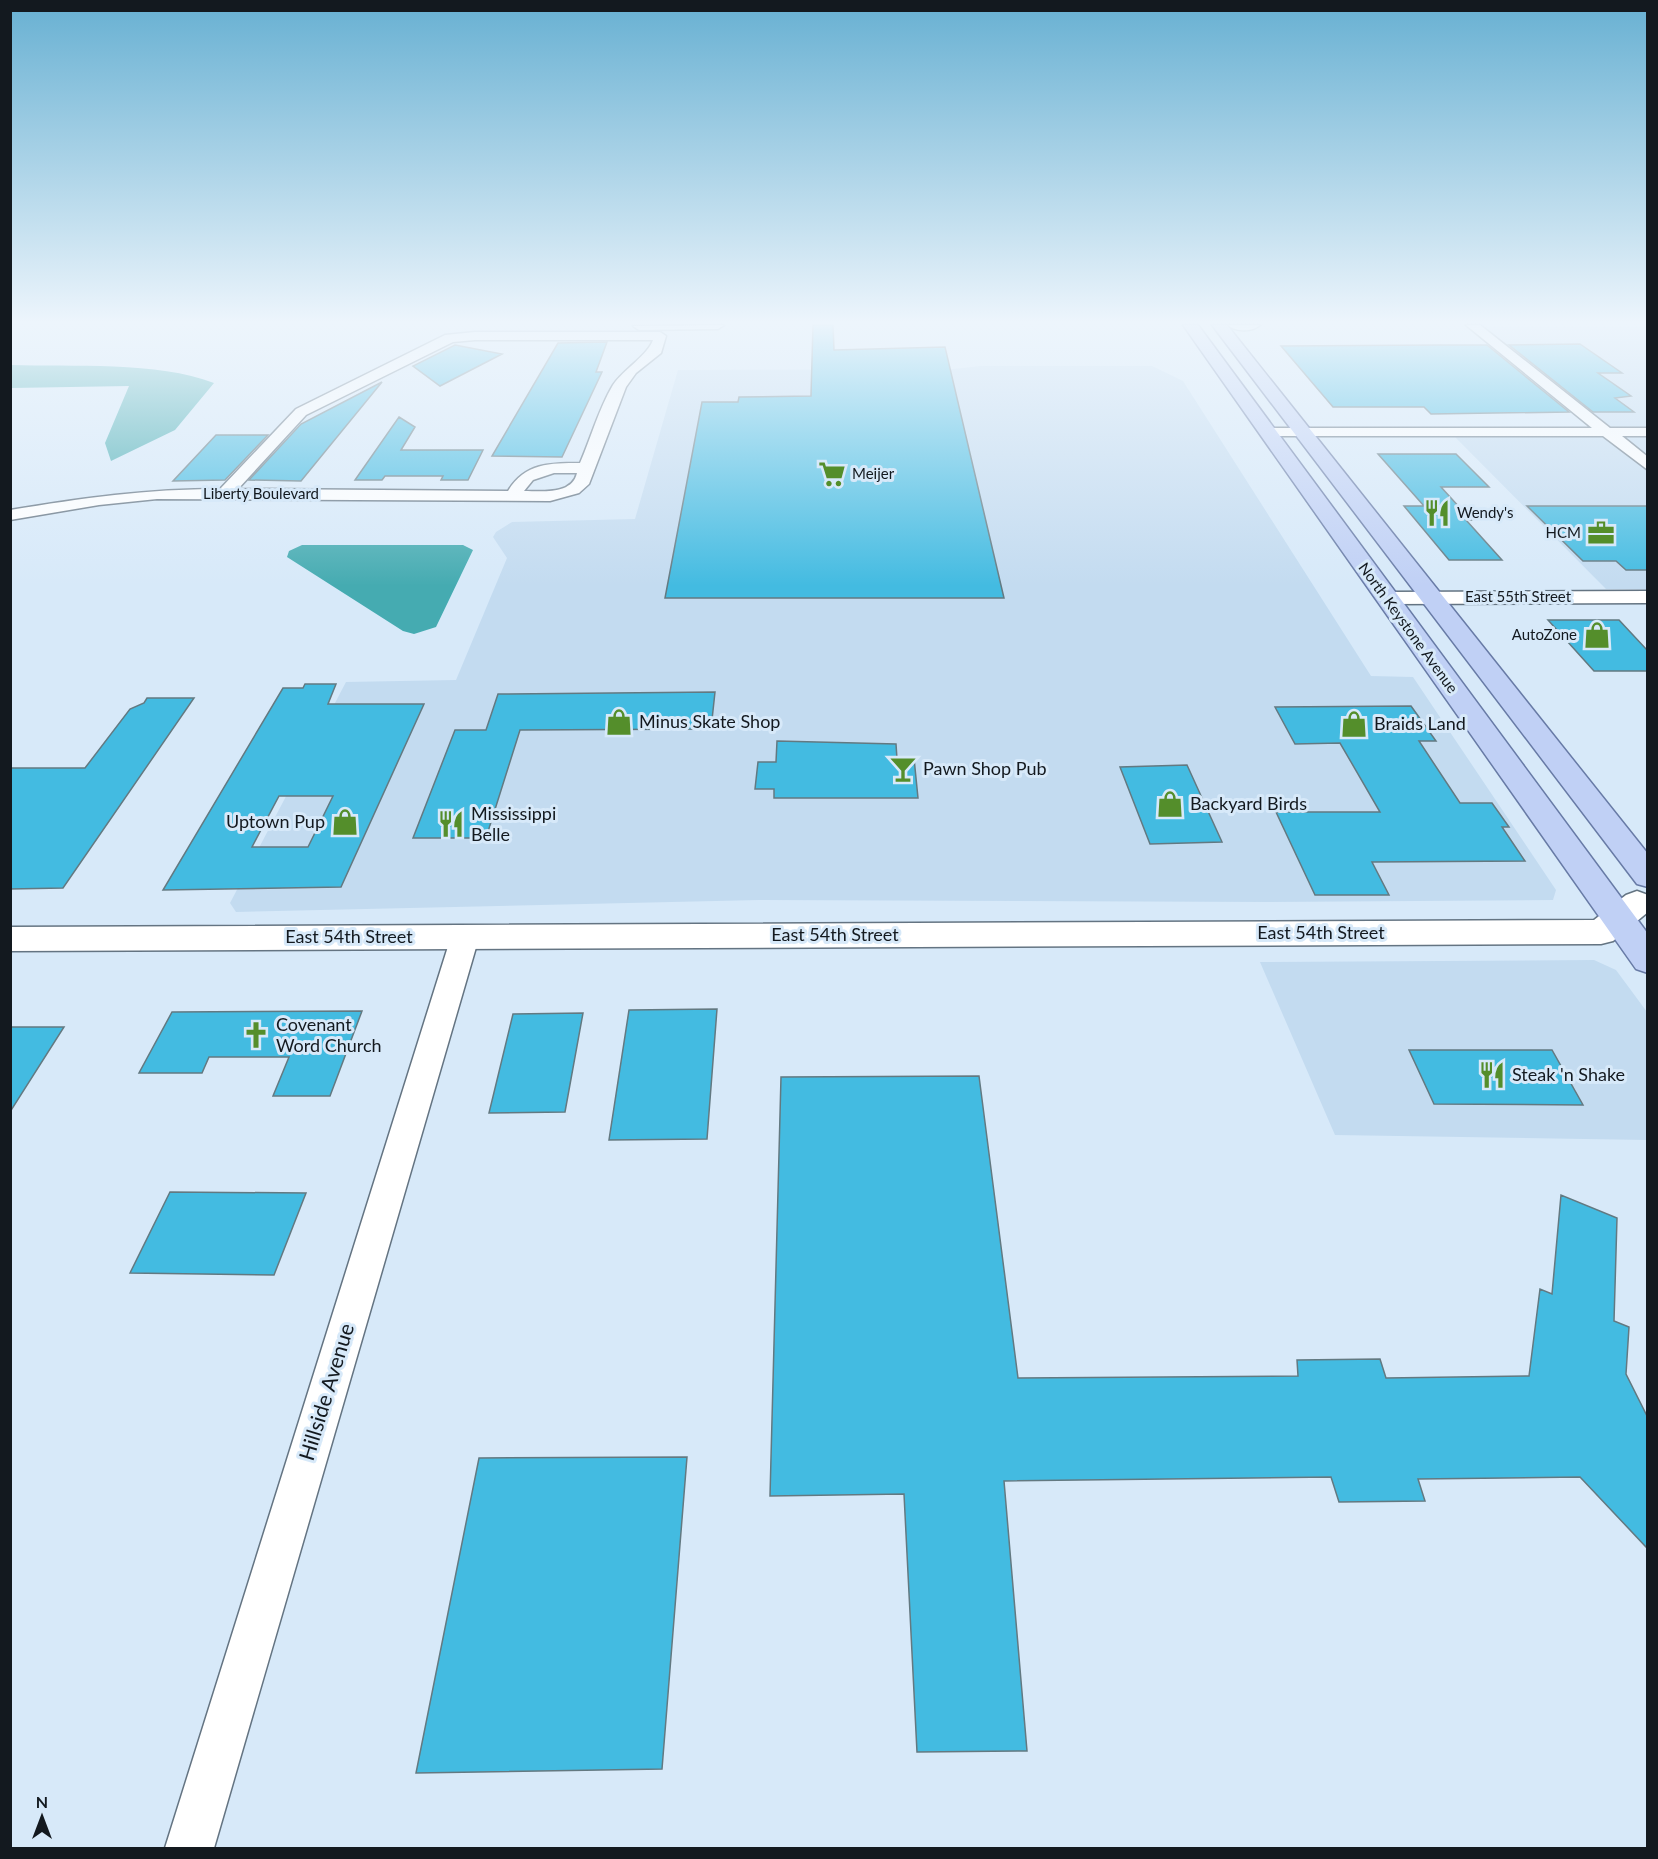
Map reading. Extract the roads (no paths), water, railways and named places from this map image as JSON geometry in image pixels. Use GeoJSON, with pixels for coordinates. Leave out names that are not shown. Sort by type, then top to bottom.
{"type":"FeatureCollection","features":[{"type":"Feature","properties":{"kind":"main road","name":"North Keystone Avenue"},"geometry":{"type":"LineString","coordinates":[[1252,412],[1388,598],[1638,898]]}},
{"type":"Feature","properties":{"kind":"main road","name":"North Keystone Avenue"},"geometry":{"type":"LineString","coordinates":[[1286,412],[1432,598],[1638,898],[1647,960]]}},
{"type":"Feature","properties":{"kind":"street","name":"Liberty Boulevard"},"geometry":{"type":"LineString","coordinates":[[225,494],[302,412]]}},
{"type":"Feature","properties":{"kind":"street","name":"Liberty Boulevard"},"geometry":{"type":"LineString","coordinates":[[10,516],[129,497],[225,494],[550,496],[567,493],[581,484],[610,412]]}},
{"type":"Feature","properties":{"kind":"street"},"geometry":{"type":"LineString","coordinates":[[1581,412],[1647,465]]}},
{"type":"Feature","properties":{"kind":"street"},"geometry":{"type":"LineString","coordinates":[[1267,432],[1647,432]]}},
{"type":"Feature","properties":{"kind":"street"},"geometry":{"type":"LineString","coordinates":[[514,494],[521,480],[537,470],[586,468]]}},
{"type":"Feature","properties":{"kind":"street","name":"East 55th Street"},"geometry":{"type":"LineString","coordinates":[[1388,598],[1647,597]]}},
{"type":"Feature","properties":{"kind":"street","name":"East 54th Street"},"geometry":{"type":"LineString","coordinates":[[10,939],[1601,932],[1638,898]]}},
{"type":"Feature","properties":{"kind":"street","name":"Hillside Avenue"},"geometry":{"type":"LineString","coordinates":[[189,1848],[465,937]]}},
{"type":"Feature","properties":{"kind":"place","name":"Meijer"},"geometry":{"type":"Point","coordinates":[832,474]}},
{"type":"Feature","properties":{"kind":"place","name":"Wendy's"},"geometry":{"type":"Point","coordinates":[1437,513]}},
{"type":"Feature","properties":{"kind":"place","name":"HCM"},"geometry":{"type":"Point","coordinates":[1601,533]}},
{"type":"Feature","properties":{"kind":"place","name":"AutoZone"},"geometry":{"type":"Point","coordinates":[1597,635]}},
{"type":"Feature","properties":{"kind":"place","name":"Minus Skate Shop"},"geometry":{"type":"Point","coordinates":[619,722]}},
{"type":"Feature","properties":{"kind":"place","name":"Braids Land"},"geometry":{"type":"Point","coordinates":[1354,724]}},
{"type":"Feature","properties":{"kind":"place","name":"Pawn Shop Pub"},"geometry":{"type":"Point","coordinates":[903,769]}},
{"type":"Feature","properties":{"kind":"place","name":"Backyard Birds"},"geometry":{"type":"Point","coordinates":[1170,804]}},
{"type":"Feature","properties":{"kind":"place","name":"Uptown Pup"},"geometry":{"type":"Point","coordinates":[345,822]}},
{"type":"Feature","properties":{"kind":"place","name":"Mississippi Belle"},"geometry":{"type":"Point","coordinates":[451,824]}},
{"type":"Feature","properties":{"kind":"place","name":"Covenant Word Church"},"geometry":{"type":"Point","coordinates":[256,1035]}},
{"type":"Feature","properties":{"kind":"place","name":"Steak 'n Shake"},"geometry":{"type":"Point","coordinates":[1492,1075]}}]}
